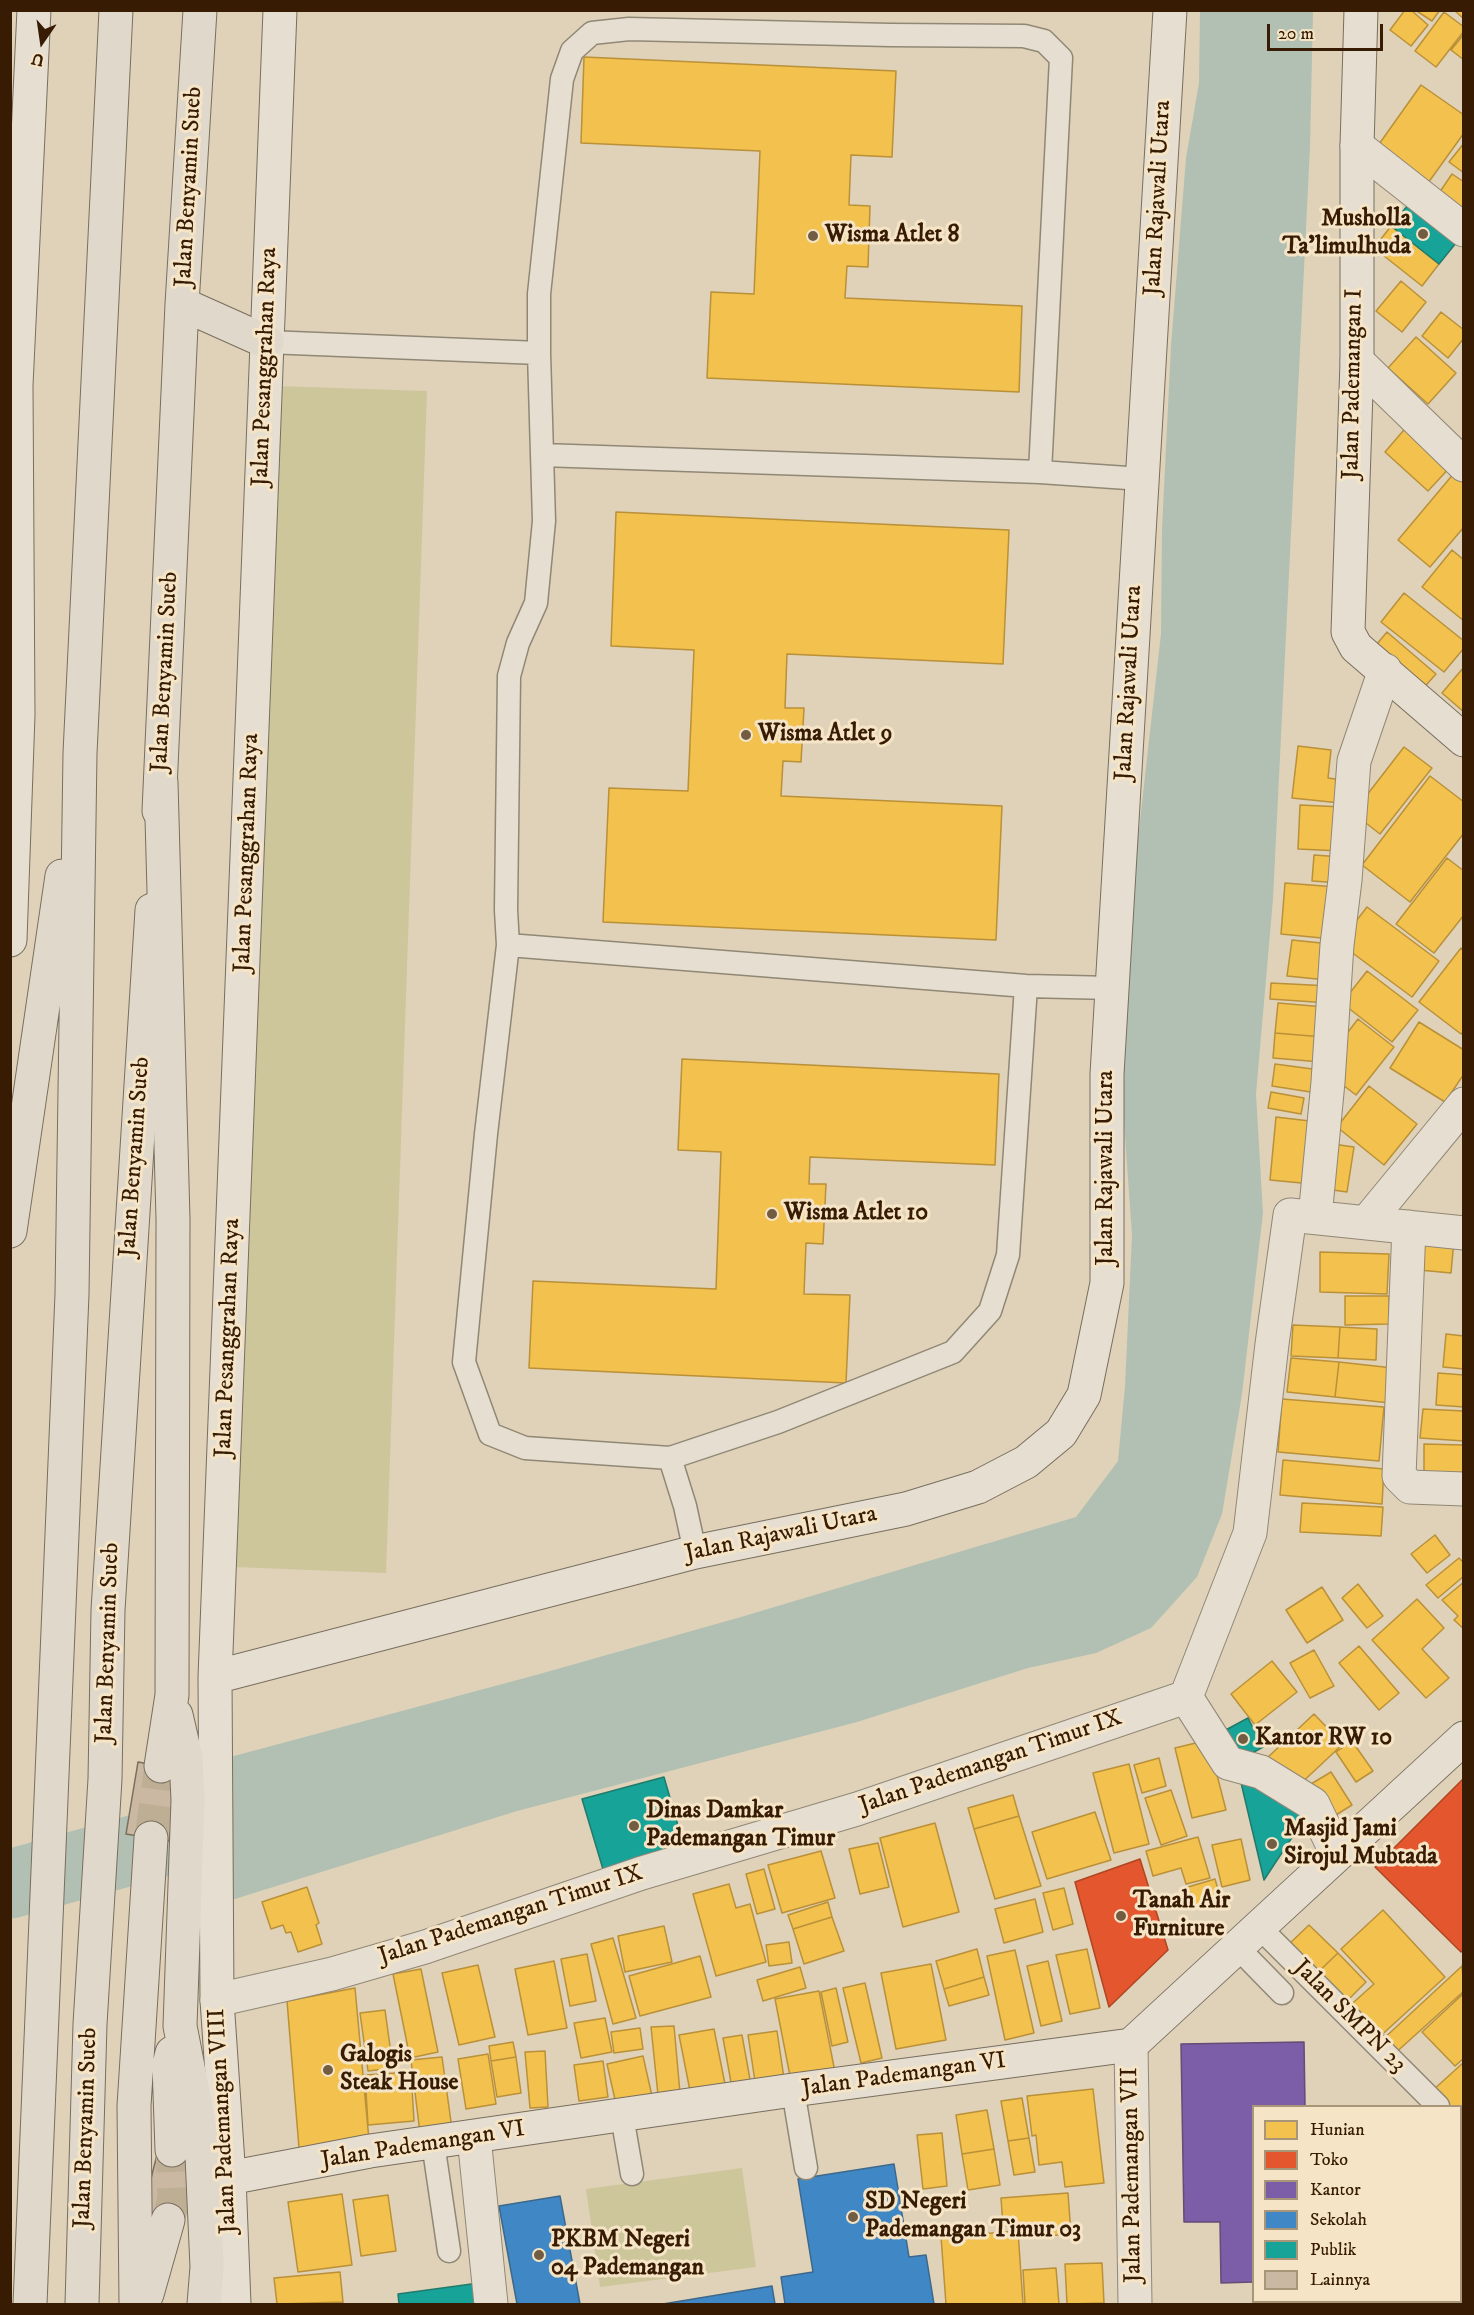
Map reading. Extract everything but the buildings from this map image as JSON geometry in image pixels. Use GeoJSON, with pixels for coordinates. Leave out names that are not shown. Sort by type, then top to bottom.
{"type":"FeatureCollection","features":[{"type":"Feature","properties":{"kind":"main road","name":"Jalan Benyamin Sueb"},"geometry":{"type":"LineString","coordinates":[[30,2304],[72,1294],[80,753],[116,10]]}},
{"type":"Feature","properties":{"kind":"main road","name":"Jalan Benyamin Sueb"},"geometry":{"type":"LineString","coordinates":[[82,2304],[90,2024],[105,1779],[108,1610],[140,1079],[161,782],[182,304],[200,10]]}},
{"type":"Feature","properties":{"kind":"main road"},"geometry":{"type":"LineString","coordinates":[[182,304],[267,342]]}},
{"type":"Feature","properties":{"kind":"main road"},"geometry":{"type":"LineString","coordinates":[[10,1231],[80,753]]}},
{"type":"Feature","properties":{"kind":"main road"},"geometry":{"type":"LineString","coordinates":[[161,782],[173,1219],[173,1762],[189,1800],[180,2025],[169,2065],[172,2150]]}},
{"type":"Feature","properties":{"kind":"main road"},"geometry":{"type":"LineString","coordinates":[[136,2304],[134,2106],[151,1838]]}},
{"type":"Feature","properties":{"kind":"main road"},"geometry":{"type":"LineString","coordinates":[[180,2025],[201,2134],[207,2267],[204,2304]]}},
{"type":"Feature","properties":{"kind":"main road"},"geometry":{"type":"LineString","coordinates":[[144,2304],[168,2220]]}},
{"type":"Feature","properties":{"kind":"street"},"geometry":{"type":"LineString","coordinates":[[10,940],[18,715],[16,385],[34,10]]}},
{"type":"Feature","properties":{"kind":"street","name":"Jalan Pesanggrahan Raya"},"geometry":{"type":"LineString","coordinates":[[215,1686],[280,10]]}},
{"type":"Feature","properties":{"kind":"street","name":"Jalan Rajawali Utara"},"geometry":{"type":"LineString","coordinates":[[215,1686],[695,1552],[906,1509],[978,1487],[1026,1462],[1061,1432],[1083,1395],[1107,1283],[1107,1074],[1170,10]]}},
{"type":"Feature","properties":{"kind":"street","name":"Jalan Pademangan I"},"geometry":{"type":"LineString","coordinates":[[1361,10],[1357,146],[1357,361],[1347,616],[1348,632],[1356,647],[1385,670]]}},
{"type":"Feature","properties":{"kind":"street"},"geometry":{"type":"LineString","coordinates":[[1357,146],[1463,229]]}},
{"type":"Feature","properties":{"kind":"street"},"geometry":{"type":"LineString","coordinates":[[1357,361],[1464,465]]}},
{"type":"Feature","properties":{"kind":"street"},"geometry":{"type":"LineString","coordinates":[[1337,1854],[1313,1804],[1261,1772],[1228,1762],[1186,1697],[1250,1533],[1272,1344],[1302,1216],[1328,1082],[1337,945],[1345,880],[1354,761],[1385,670],[1464,740]]}},
{"type":"Feature","properties":{"kind":"street"},"geometry":{"type":"LineString","coordinates":[[1366,1223],[1464,1104]]}},
{"type":"Feature","properties":{"kind":"street"},"geometry":{"type":"LineString","coordinates":[[1302,1216],[1464,1233]]}},
{"type":"Feature","properties":{"kind":"street"},"geometry":{"type":"LineString","coordinates":[[1409,1227],[1399,1476],[1410,1487],[1464,1489]]}},
{"type":"Feature","properties":{"kind":"street","name":"Jalan Pademangan VIII"},"geometry":{"type":"LineString","coordinates":[[215,1686],[217,2000],[229,2178],[234,2304]]}},
{"type":"Feature","properties":{"kind":"street","name":"Jalan Pademangan Timur IX"},"geometry":{"type":"LineString","coordinates":[[217,2000],[332,1974],[425,1947],[642,1873],[857,1809],[1186,1697]]}},
{"type":"Feature","properties":{"kind":"street"},"geometry":{"type":"LineString","coordinates":[[1131,2045],[1337,1854],[1462,1744]]}},
{"type":"Feature","properties":{"kind":"street","name":"Jalan Pademangan VI"},"geometry":{"type":"LineString","coordinates":[[229,2178],[369,2151],[433,2144],[793,2090],[1131,2045]]}},
{"type":"Feature","properties":{"kind":"street","name":"Jalan Pademangan VII"},"geometry":{"type":"LineString","coordinates":[[1131,2045],[1136,2304]]}},
{"type":"Feature","properties":{"kind":"street"},"geometry":{"type":"LineString","coordinates":[[474,2137],[491,2304]]}},
{"type":"Feature","properties":{"kind":"lane"},"geometry":{"type":"LineString","coordinates":[[1026,986],[1008,1255],[990,1311],[953,1352],[778,1422],[670,1458],[525,1448],[490,1434],[464,1362],[486,1134],[508,945],[506,899],[509,676],[518,643],[536,603],[544,521],[539,294],[562,79],[572,51],[592,33],[629,29],[1024,36],[1044,41],[1061,58],[1040,472]]}},
{"type":"Feature","properties":{"kind":"lane"},"geometry":{"type":"LineString","coordinates":[[267,342],[539,352]]}},
{"type":"Feature","properties":{"kind":"lane"},"geometry":{"type":"LineString","coordinates":[[542,455],[1040,472],[1142,479]]}},
{"type":"Feature","properties":{"kind":"lane"},"geometry":{"type":"LineString","coordinates":[[508,945],[1026,986],[1112,988]]}},
{"type":"Feature","properties":{"kind":"lane"},"geometry":{"type":"LineString","coordinates":[[670,1458],[685,1506],[695,1552]]}},
{"type":"Feature","properties":{"kind":"lane"},"geometry":{"type":"LineString","coordinates":[[1249,1938],[1282,1993]]}},
{"type":"Feature","properties":{"kind":"lane","name":"Jalan SMPN 23"},"geometry":{"type":"LineString","coordinates":[[1249,1938],[1437,2105]]}},
{"type":"Feature","properties":{"kind":"lane"},"geometry":{"type":"LineString","coordinates":[[793,2090],[806,2168]]}},
{"type":"Feature","properties":{"kind":"lane"},"geometry":{"type":"LineString","coordinates":[[622,2116],[632,2174]]}},
{"type":"Feature","properties":{"kind":"lane"},"geometry":{"type":"LineString","coordinates":[[433,2144],[449,2251]]}},
{"type":"Feature","properties":{"kind":"shaded area"},"geometry":{"type":"Polygon","coordinates":[[[1200,11],[1313,11],[1310,147],[1273,899],[1256,1094],[1263,1213],[1242,1394],[1222,1514],[1197,1577],[1151,1628],[1096,1653],[1028,1668],[857,1722],[517,1811],[206,1908],[219,1760],[741,1617],[1076,1517],[1118,1461],[1125,1386],[1132,1235],[1119,1052],[1136,856],[1161,634],[1162,529],[1171,346],[1186,158],[1199,83],[1200,11]]]}},
{"type":"Feature","properties":{"kind":"shaded area"},"geometry":{"type":"Polygon","coordinates":[[[276,386],[427,391],[386,1573],[234,1567],[276,386]]]}},
{"type":"Feature","properties":{"kind":"shaded area"},"geometry":{"type":"Polygon","coordinates":[[[742,2168],[756,2267],[600,2287],[586,2189],[742,2168]]]}},
{"type":"Feature","properties":{"kind":"waterway"},"geometry":{"type":"LineString","coordinates":[[10,1884],[263,1814]]}},
{"type":"Feature","properties":{"kind":"tunnel"},"geometry":{"type":"LineString","coordinates":[[151,1838],[161,1766]]}},
{"type":"Feature","properties":{"kind":"tunnel"},"geometry":{"type":"LineString","coordinates":[[168,2220],[174,2199],[172,2150]]}},
{"type":"Feature","properties":{"kind":"place","name":"Musholla Ta'limulhuda"},"geometry":{"type":"Point","coordinates":[1423,234]}},
{"type":"Feature","properties":{"kind":"place","name":"Wisma Atlet 8"},"geometry":{"type":"Point","coordinates":[813,236]}},
{"type":"Feature","properties":{"kind":"place","name":"Wisma Atlet 9"},"geometry":{"type":"Point","coordinates":[746,735]}},
{"type":"Feature","properties":{"kind":"place","name":"Wisma Atlet 10"},"geometry":{"type":"Point","coordinates":[772,1214]}},
{"type":"Feature","properties":{"kind":"place","name":"Kantor RW 10"},"geometry":{"type":"Point","coordinates":[1243,1739]}},
{"type":"Feature","properties":{"kind":"place","name":"Dinas Damkar Pademangan Timur"},"geometry":{"type":"Point","coordinates":[634,1826]}},
{"type":"Feature","properties":{"kind":"place","name":"Masjid Jami Sirojul Mubtada"},"geometry":{"type":"Point","coordinates":[1272,1844]}},
{"type":"Feature","properties":{"kind":"place","name":"Tanah Air Furniture"},"geometry":{"type":"Point","coordinates":[1121,1916]}},
{"type":"Feature","properties":{"kind":"place","name":"Galogis Steak House"},"geometry":{"type":"Point","coordinates":[328,2070]}},
{"type":"Feature","properties":{"kind":"place","name":"SD Negeri Pademangan Timur 03"},"geometry":{"type":"Point","coordinates":[853,2217]}},
{"type":"Feature","properties":{"kind":"place","name":"PKBM Negeri 04 Pademangan"},"geometry":{"type":"Point","coordinates":[539,2255]}}]}
